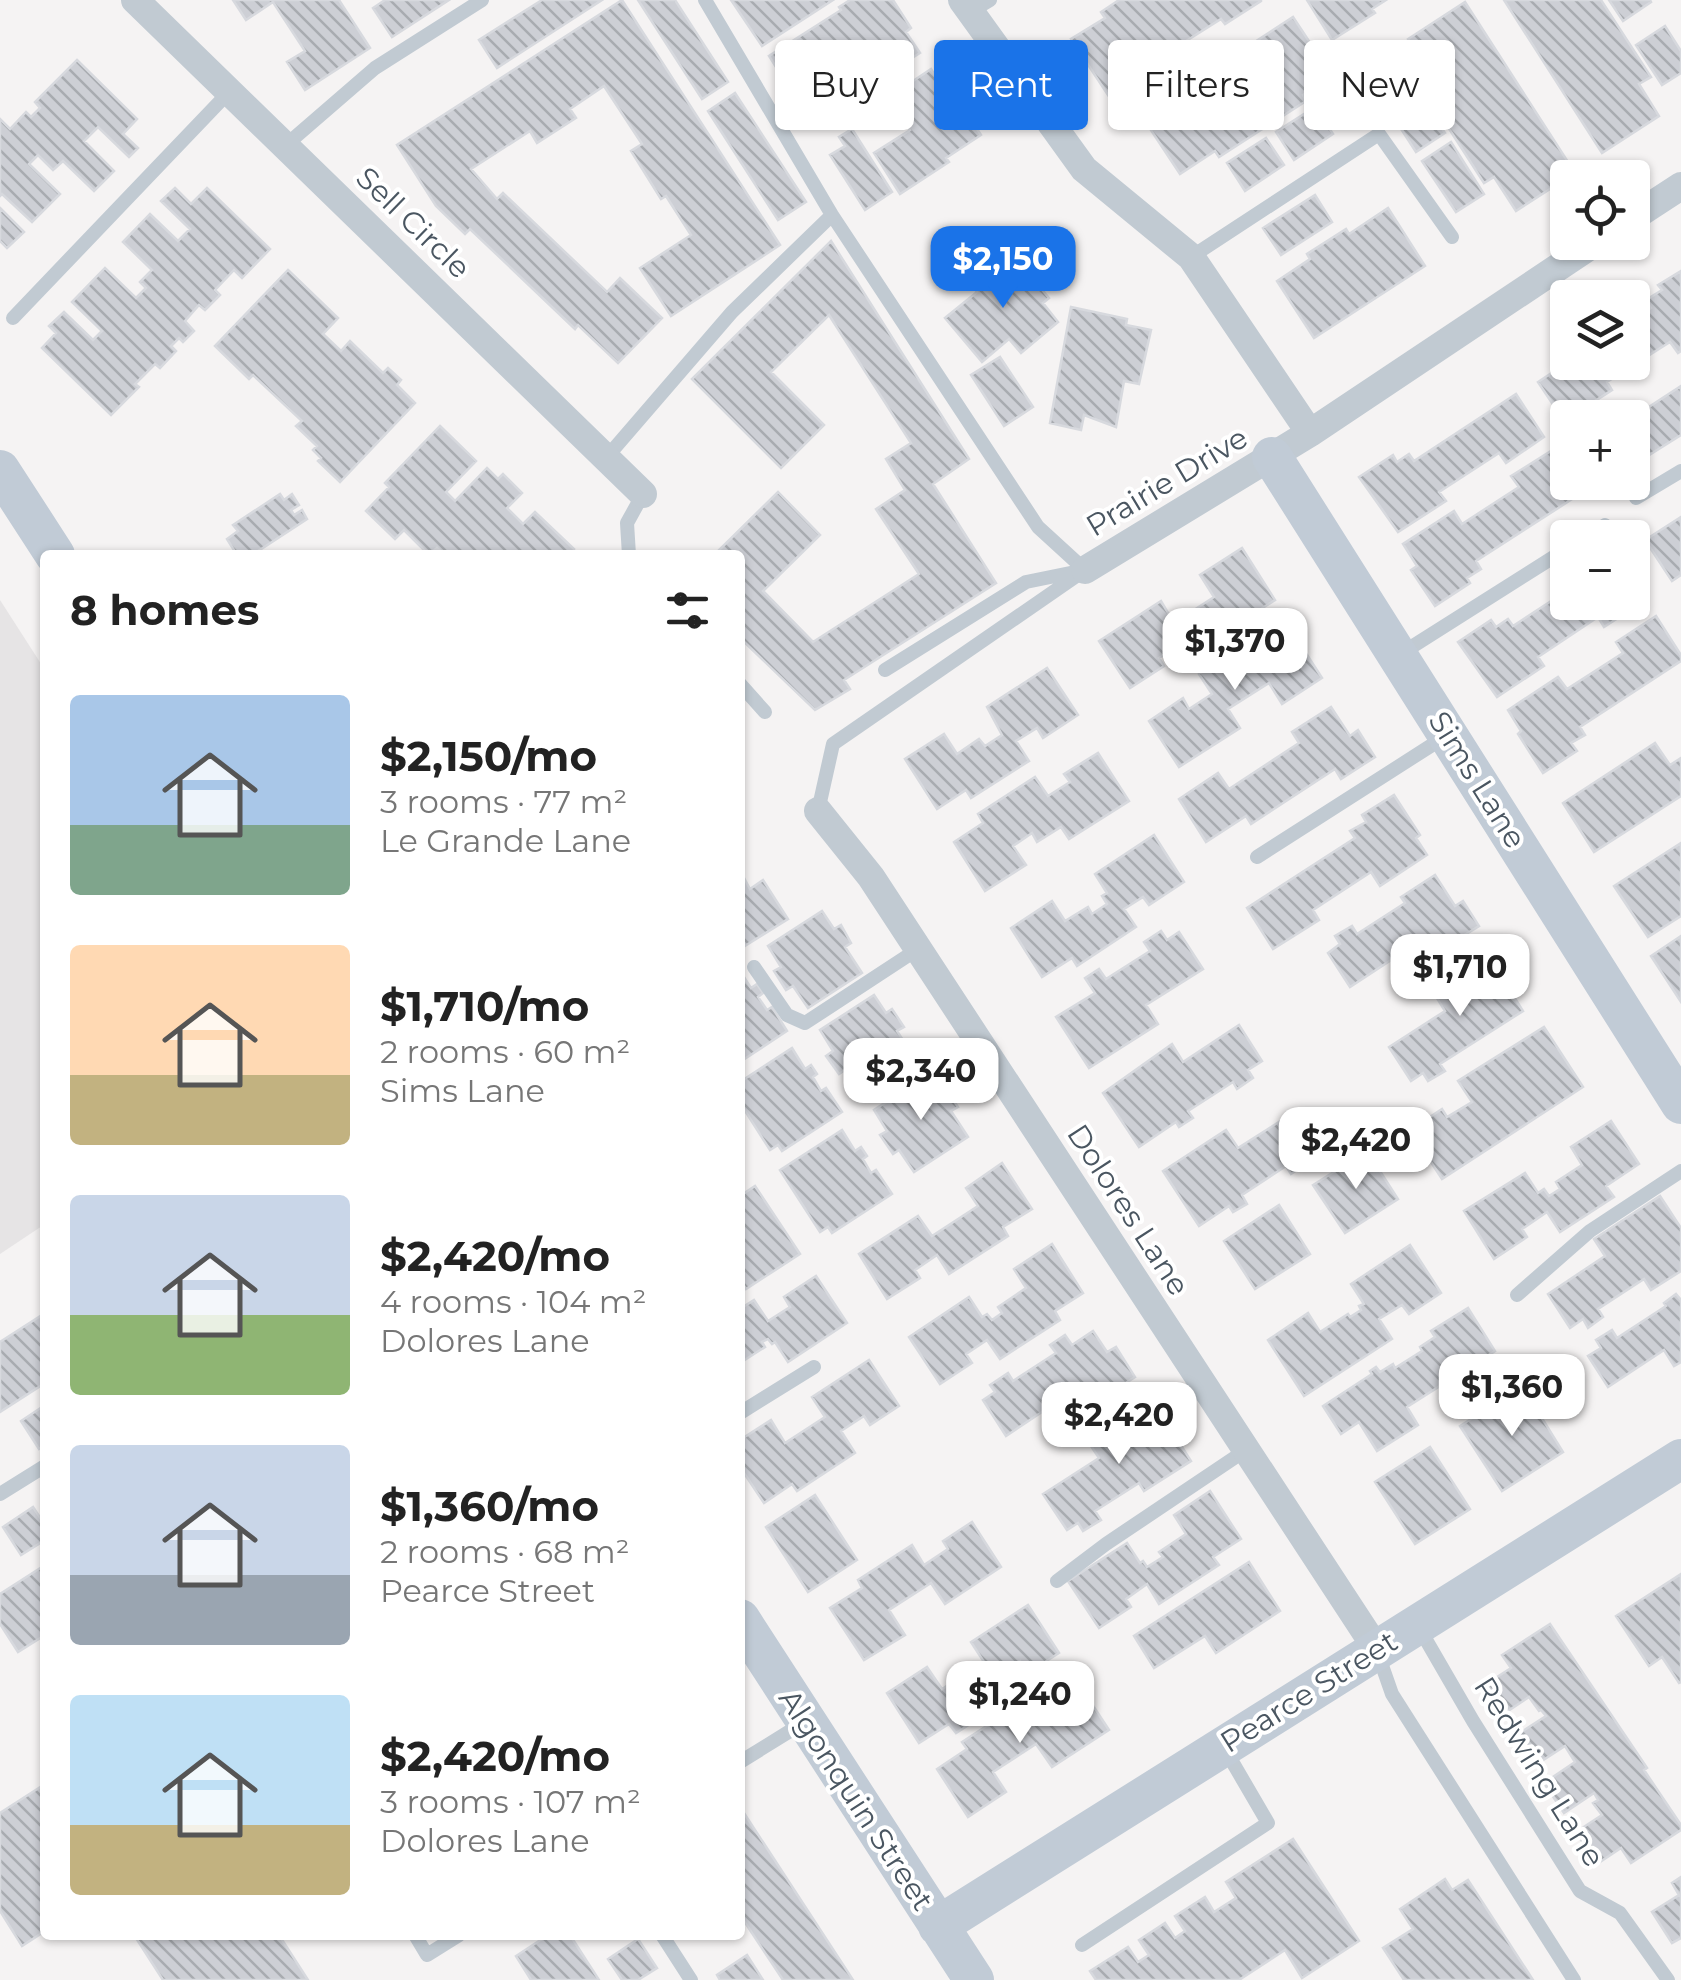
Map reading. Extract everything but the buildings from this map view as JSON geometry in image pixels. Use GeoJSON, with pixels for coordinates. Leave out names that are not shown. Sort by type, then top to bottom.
{"type":"FeatureCollection","features":[{"type":"Feature","properties":{"kind":"street","name":"Sell Circle"},"geometry":{"type":"LineString","coordinates":[[136,0],[643,494]]}},
{"type":"Feature","properties":{"kind":"street"},"geometry":{"type":"LineString","coordinates":[[974,4],[1084,169],[1191,257],[1310,433]]}},
{"type":"Feature","properties":{"kind":"street"},"geometry":{"type":"LineString","coordinates":[[1650,206],[1681,186]]}},
{"type":"Feature","properties":{"kind":"street","name":"Prairie Drive"},"geometry":{"type":"LineString","coordinates":[[1086,570],[1310,433],[1569,260]]}},
{"type":"Feature","properties":{"kind":"street","name":"Sims Lane"},"geometry":{"type":"LineString","coordinates":[[1272,457],[1681,1104]]}},
{"type":"Feature","properties":{"kind":"street"},"geometry":{"type":"LineString","coordinates":[[0,470],[52,550]]}},
{"type":"Feature","properties":{"kind":"street","name":"Dolores Lane"},"geometry":{"type":"LineString","coordinates":[[818,811],[871,877],[1376,1648]]}},
{"type":"Feature","properties":{"kind":"street","name":"Pearce Street"},"geometry":{"type":"LineString","coordinates":[[938,1926],[1681,1460]]}},
{"type":"Feature","properties":{"kind":"street","name":"Algonquin Street"},"geometry":{"type":"LineString","coordinates":[[745,1627],[974,1980]]}},
{"type":"Feature","properties":{"kind":"lane"},"geometry":{"type":"LineString","coordinates":[[286,144],[374,68],[482,0]]}},
{"type":"Feature","properties":{"kind":"lane"},"geometry":{"type":"LineString","coordinates":[[705,0],[832,215],[1038,528],[1086,570]]}},
{"type":"Feature","properties":{"kind":"lane"},"geometry":{"type":"LineString","coordinates":[[13,318],[231,90]]}},
{"type":"Feature","properties":{"kind":"lane"},"geometry":{"type":"LineString","coordinates":[[1191,257],[1379,134],[1452,237]]}},
{"type":"Feature","properties":{"kind":"lane"},"geometry":{"type":"LineString","coordinates":[[606,458],[732,312],[832,215]]}},
{"type":"Feature","properties":{"kind":"lane"},"geometry":{"type":"LineString","coordinates":[[1650,489],[1681,470]]}},
{"type":"Feature","properties":{"kind":"lane"},"geometry":{"type":"LineString","coordinates":[[628,550],[627,523],[643,494]]}},
{"type":"Feature","properties":{"kind":"lane"},"geometry":{"type":"LineString","coordinates":[[1398,656],[1550,559]]}},
{"type":"Feature","properties":{"kind":"lane"},"geometry":{"type":"LineString","coordinates":[[886,670],[1026,582],[1086,570]]}},
{"type":"Feature","properties":{"kind":"lane","name":"Prairie Drive"},"geometry":{"type":"LineString","coordinates":[[818,811],[832,744],[1086,570]]}},
{"type":"Feature","properties":{"kind":"lane"},"geometry":{"type":"LineString","coordinates":[[745,689],[766,712]]}},
{"type":"Feature","properties":{"kind":"lane"},"geometry":{"type":"LineString","coordinates":[[1257,857],[1448,735]]}},
{"type":"Feature","properties":{"kind":"lane"},"geometry":{"type":"LineString","coordinates":[[754,967],[787,1016],[805,1023],[918,948]]}},
{"type":"Feature","properties":{"kind":"lane"},"geometry":{"type":"LineString","coordinates":[[1517,1295],[1590,1231],[1681,1171]]}},
{"type":"Feature","properties":{"kind":"lane"},"geometry":{"type":"LineString","coordinates":[[745,1409],[814,1367]]}},
{"type":"Feature","properties":{"kind":"lane"},"geometry":{"type":"LineString","coordinates":[[1057,1581],[1246,1450]]}},
{"type":"Feature","properties":{"kind":"lane"},"geometry":{"type":"LineString","coordinates":[[0,1494],[40,1469]]}},
{"type":"Feature","properties":{"kind":"lane","name":"Redwing Lane"},"geometry":{"type":"LineString","coordinates":[[1416,1624],[1580,1892],[1620,1913],[1668,1980]]}},
{"type":"Feature","properties":{"kind":"lane"},"geometry":{"type":"LineString","coordinates":[[1376,1648],[1392,1694],[1574,1980]]}},
{"type":"Feature","properties":{"kind":"lane"},"geometry":{"type":"LineString","coordinates":[[745,1759],[806,1722]]}},
{"type":"Feature","properties":{"kind":"lane"},"geometry":{"type":"LineString","coordinates":[[1082,1945],[1268,1823],[1224,1746]]}},
{"type":"Feature","properties":{"kind":"lane"},"geometry":{"type":"LineString","coordinates":[[417,1940],[427,1955],[451,1940]]}},
{"type":"Feature","properties":{"kind":"lane"},"geometry":{"type":"LineString","coordinates":[[665,1940],[691,1980]]}},
{"type":"Feature","properties":{"kind":"shaded area"},"geometry":{"type":"Polygon","coordinates":[[[0,600],[40,662],[40,1227],[0,1254],[0,600]]]}}]}
